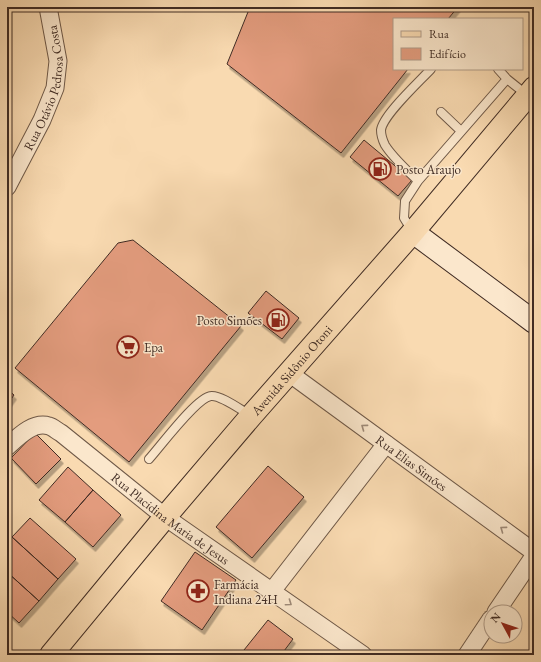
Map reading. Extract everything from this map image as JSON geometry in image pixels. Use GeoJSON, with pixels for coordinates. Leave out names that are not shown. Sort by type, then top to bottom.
{"type":"FeatureCollection","features":[{"type":"Feature","properties":{"kind":"main road","name":"Avenida Sidônio Otoni"},"geometry":{"type":"LineString","coordinates":[[52,655],[165,517],[251,416],[532,94]]}},
{"type":"Feature","properties":{"kind":"main road"},"geometry":{"type":"LineString","coordinates":[[413,232],[534,322]]}},
{"type":"Feature","properties":{"kind":"street","name":"Rua Otávio Pedrosa Costa"},"geometry":{"type":"LineString","coordinates":[[7,187],[42,120],[55,88],[58,61],[48,7]]}},
{"type":"Feature","properties":{"kind":"street","name":"Rua Elias Simões"},"geometry":{"type":"LineString","coordinates":[[289,373],[534,552]]}},
{"type":"Feature","properties":{"kind":"street","name":"Rua Placidina Maria de Jesus"},"geometry":{"type":"LineString","coordinates":[[7,447],[22,434],[37,426],[49,426],[60,433],[165,517],[363,655]]}},
{"type":"Feature","properties":{"kind":"street"},"geometry":{"type":"LineString","coordinates":[[272,591],[386,444]]}},
{"type":"Feature","properties":{"kind":"street"},"geometry":{"type":"LineString","coordinates":[[501,604],[534,556]]}},
{"type":"Feature","properties":{"kind":"street"},"geometry":{"type":"LineString","coordinates":[[467,655],[483,631]]}},
{"type":"Feature","properties":{"kind":"lane"},"geometry":{"type":"LineString","coordinates":[[418,181],[385,145],[381,135],[385,121],[391,112],[430,70]]}},
{"type":"Feature","properties":{"kind":"lane"},"geometry":{"type":"LineString","coordinates":[[499,70],[507,79],[532,94]]}},
{"type":"Feature","properties":{"kind":"lane"},"geometry":{"type":"LineString","coordinates":[[413,232],[404,218],[404,210],[406,201],[418,181],[507,79]]}},
{"type":"Feature","properties":{"kind":"lane"},"geometry":{"type":"LineString","coordinates":[[441,112],[461,131]]}},
{"type":"Feature","properties":{"kind":"lane"},"geometry":{"type":"LineString","coordinates":[[149,459],[203,398],[212,396],[221,398],[251,416]]}},
{"type":"Feature","properties":{"kind":"building"},"geometry":{"type":"Polygon","coordinates":[[[250,7],[458,7],[449,18],[393,18],[393,70],[407,70],[341,153],[227,64],[250,7]]]}},
{"type":"Feature","properties":{"kind":"building"},"geometry":{"type":"Polygon","coordinates":[[[364,140],[412,180],[398,196],[350,157],[364,140]]]}},
{"type":"Feature","properties":{"kind":"building","name":"Epa"},"geometry":{"type":"Polygon","coordinates":[[[133,240],[241,326],[129,462],[15,368],[118,243],[133,240]]]}},
{"type":"Feature","properties":{"kind":"building"},"geometry":{"type":"Polygon","coordinates":[[[266,291],[299,318],[282,339],[248,313],[266,291]]]}},
{"type":"Feature","properties":{"kind":"building"},"geometry":{"type":"Polygon","coordinates":[[[7,389],[14,395],[7,405],[7,389]]]}},
{"type":"Feature","properties":{"kind":"building"},"geometry":{"type":"Polygon","coordinates":[[[35,433],[61,459],[36,484],[11,458],[35,433]]]}},
{"type":"Feature","properties":{"kind":"building"},"geometry":{"type":"Polygon","coordinates":[[[268,466],[304,497],[252,558],[216,527],[268,466]]]}},
{"type":"Feature","properties":{"kind":"building"},"geometry":{"type":"Polygon","coordinates":[[[68,467],[93,490],[65,522],[39,500],[68,467]]]}},
{"type":"Feature","properties":{"kind":"building"},"geometry":{"type":"Polygon","coordinates":[[[93,490],[121,515],[93,547],[65,522],[93,490]]]}},
{"type":"Feature","properties":{"kind":"building"},"geometry":{"type":"Polygon","coordinates":[[[30,518],[76,559],[58,579],[12,537],[30,518]]]}},
{"type":"Feature","properties":{"kind":"building"},"geometry":{"type":"Polygon","coordinates":[[[12,537],[58,579],[39,601],[7,572],[7,543],[12,537]]]}},
{"type":"Feature","properties":{"kind":"building","name":"Farmácia Indiana 24H"},"geometry":{"type":"Polygon","coordinates":[[[195,552],[236,580],[202,630],[161,601],[195,552]]]}},
{"type":"Feature","properties":{"kind":"building"},"geometry":{"type":"Polygon","coordinates":[[[7,572],[39,601],[19,623],[7,612],[7,572]]]}},
{"type":"Feature","properties":{"kind":"building"},"geometry":{"type":"Polygon","coordinates":[[[268,620],[293,639],[281,655],[240,655],[268,620]]]}},
{"type":"Feature","properties":{"kind":"place","name":"Posto Araujo"},"geometry":{"type":"Point","coordinates":[380,169]}},
{"type":"Feature","properties":{"kind":"place","name":"Posto Simões"},"geometry":{"type":"Point","coordinates":[278,320]}},
{"type":"Feature","properties":{"kind":"place","name":"Epa"},"geometry":{"type":"Point","coordinates":[128,347]}},
{"type":"Feature","properties":{"kind":"place","name":"Farmácia Indiana 24H"},"geometry":{"type":"Point","coordinates":[198,591]}}]}
